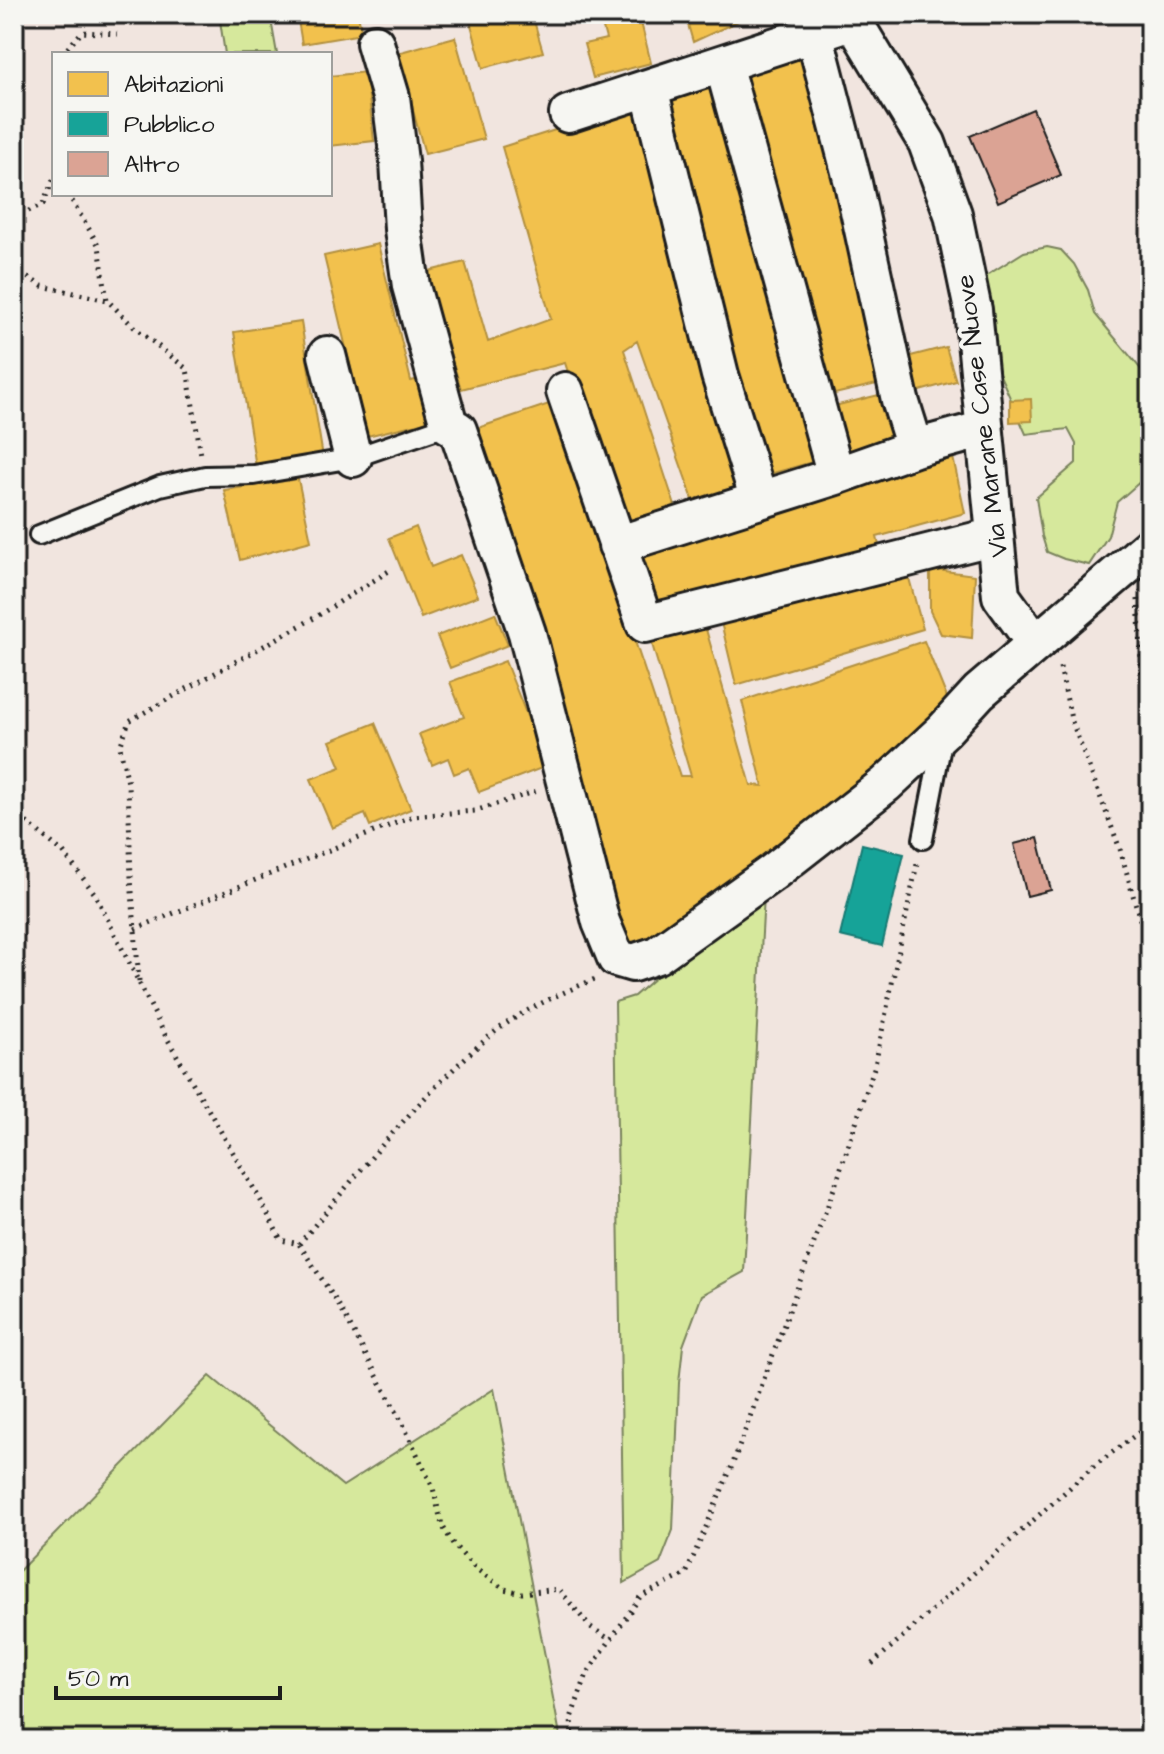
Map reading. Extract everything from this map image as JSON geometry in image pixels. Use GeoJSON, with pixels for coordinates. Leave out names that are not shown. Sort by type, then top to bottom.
{"type":"FeatureCollection","features":[{"type":"Feature","properties":{"kind":"street"},"geometry":{"type":"LineString","coordinates":[[568,114],[814,33],[851,17]]}},
{"type":"Feature","properties":{"kind":"street","name":"Via Marane Case Nuove"},"geometry":{"type":"LineString","coordinates":[[851,17],[927,143],[953,214],[973,310],[1001,596],[1035,643]]}},
{"type":"Feature","properties":{"kind":"street"},"geometry":{"type":"LineString","coordinates":[[814,33],[853,183],[900,400],[915,448]]}},
{"type":"Feature","properties":{"kind":"street"},"geometry":{"type":"LineString","coordinates":[[375,43],[391,97],[411,286],[449,425],[458,430],[527,633],[601,922],[616,958],[633,963],[657,955],[772,873],[886,784],[944,730],[979,692],[1143,552]]}},
{"type":"Feature","properties":{"kind":"street"},"geometry":{"type":"LineString","coordinates":[[723,64],[836,476]]}},
{"type":"Feature","properties":{"kind":"street"},"geometry":{"type":"LineString","coordinates":[[649,88],[720,375],[759,500]]}},
{"type":"Feature","properties":{"kind":"street"},"geometry":{"type":"LineString","coordinates":[[327,355],[353,458]]}},
{"type":"Feature","properties":{"kind":"street"},"geometry":{"type":"LineString","coordinates":[[565,391],[645,624],[995,536]]}},
{"type":"Feature","properties":{"kind":"street"},"geometry":{"type":"LineString","coordinates":[[617,545],[915,448],[984,429]]}},
{"type":"Feature","properties":{"kind":"lane"},"geometry":{"type":"LineString","coordinates":[[39,535],[160,486],[205,476],[254,475],[353,458],[449,425]]}},
{"type":"Feature","properties":{"kind":"lane"},"geometry":{"type":"LineString","coordinates":[[923,839],[944,730]]}},
{"type":"Feature","properties":{"kind":"path"},"geometry":{"type":"LineString","coordinates":[[64,52],[82,32],[117,34]]}},
{"type":"Feature","properties":{"kind":"path"},"geometry":{"type":"LineString","coordinates":[[14,218],[43,204],[52,183]]}},
{"type":"Feature","properties":{"kind":"path"},"geometry":{"type":"LineString","coordinates":[[69,196],[99,246],[107,300]]}},
{"type":"Feature","properties":{"kind":"path"},"geometry":{"type":"LineString","coordinates":[[14,269],[42,286],[107,300],[134,327],[187,369],[205,476]]}},
{"type":"Feature","properties":{"kind":"path"},"geometry":{"type":"LineString","coordinates":[[1143,552],[1142,674],[1150,714]]}},
{"type":"Feature","properties":{"kind":"path"},"geometry":{"type":"LineString","coordinates":[[139,986],[128,783],[120,747],[129,721],[314,618],[392,569]]}},
{"type":"Feature","properties":{"kind":"path"},"geometry":{"type":"LineString","coordinates":[[1035,643],[1057,658],[1071,719],[1120,849],[1150,955]]}},
{"type":"Feature","properties":{"kind":"path"},"geometry":{"type":"LineString","coordinates":[[135,929],[413,816],[475,811],[565,782]]}},
{"type":"Feature","properties":{"kind":"path"},"geometry":{"type":"LineString","coordinates":[[14,812],[63,852],[95,894],[164,1033],[281,1240],[299,1244],[340,1307],[403,1424],[433,1488],[442,1525],[453,1544],[475,1568],[504,1589],[522,1593],[559,1589],[589,1626],[611,1640]]}},
{"type":"Feature","properties":{"kind":"path"},"geometry":{"type":"LineString","coordinates":[[572,1740],[571,1718],[587,1674],[640,1597],[686,1574],[732,1466],[836,1183],[875,1065],[923,839]]}},
{"type":"Feature","properties":{"kind":"path"},"geometry":{"type":"LineString","coordinates":[[299,1244],[375,1154],[485,1039],[552,996],[633,963]]}},
{"type":"Feature","properties":{"kind":"path"},"geometry":{"type":"LineString","coordinates":[[872,1664],[1093,1467],[1150,1424]]}},
{"type":"Feature","properties":{"kind":"green space"},"geometry":{"type":"Polygon","coordinates":[[[219,14],[270,14],[277,52],[225,52],[219,14]]]}},
{"type":"Feature","properties":{"kind":"green space"},"geometry":{"type":"Polygon","coordinates":[[[1047,247],[1061,250],[1074,264],[1088,290],[1095,314],[1150,380],[1150,473],[1117,502],[1108,536],[1089,565],[1047,552],[1036,498],[1076,463],[1076,444],[1068,429],[1026,434],[999,373],[981,279],[1024,252],[1047,247]]]}},
{"type":"Feature","properties":{"kind":"green space"},"geometry":{"type":"Polygon","coordinates":[[[764,895],[744,1272],[702,1295],[683,1346],[673,1530],[660,1563],[624,1583],[615,1002],[634,996],[703,936],[764,895]]]}},
{"type":"Feature","properties":{"kind":"green space"},"geometry":{"type":"Polygon","coordinates":[[[210,1376],[343,1486],[494,1389],[561,1740],[14,1740],[14,1576],[210,1376]]]}},
{"type":"Feature","properties":{"kind":"building: Abitazioni"},"geometry":{"type":"Polygon","coordinates":[[[297,14],[358,14],[362,34],[302,44],[297,14]]]}},
{"type":"Feature","properties":{"kind":"building: Abitazioni"},"geometry":{"type":"Polygon","coordinates":[[[468,14],[532,14],[543,52],[483,68],[468,14]]]}},
{"type":"Feature","properties":{"kind":"building: Abitazioni"},"geometry":{"type":"Polygon","coordinates":[[[599,14],[639,14],[651,63],[593,78],[584,44],[606,39],[599,14]]]}},
{"type":"Feature","properties":{"kind":"building: Abitazioni"},"geometry":{"type":"Polygon","coordinates":[[[685,14],[744,14],[745,18],[693,42],[685,14]]]}},
{"type":"Feature","properties":{"kind":"building: Abitazioni"},"geometry":{"type":"Polygon","coordinates":[[[455,37],[484,139],[425,154],[397,53],[455,37]]]}},
{"type":"Feature","properties":{"kind":"building: Abitazioni"},"geometry":{"type":"Polygon","coordinates":[[[803,46],[885,382],[822,397],[742,69],[803,46]]]}},
{"type":"Feature","properties":{"kind":"building: Abitazioni"},"geometry":{"type":"Polygon","coordinates":[[[366,72],[374,141],[332,146],[332,76],[366,72]]]}},
{"type":"Feature","properties":{"kind":"building: Abitazioni"},"geometry":{"type":"Polygon","coordinates":[[[714,78],[816,461],[759,477],[661,93],[714,78]]]}},
{"type":"Feature","properties":{"kind":"building: Abitazioni"},"geometry":{"type":"Polygon","coordinates":[[[643,102],[745,497],[697,511],[637,341],[624,350],[679,518],[622,537],[565,363],[461,389],[425,272],[465,262],[488,342],[551,319],[502,147],[643,102]]]}},
{"type":"Feature","properties":{"kind":"building: Abitazioni"},"geometry":{"type":"Polygon","coordinates":[[[378,244],[411,381],[424,378],[434,420],[367,436],[324,256],[378,244]]]}},
{"type":"Feature","properties":{"kind":"building: Abitazioni"},"geometry":{"type":"Polygon","coordinates":[[[301,322],[323,457],[256,467],[234,332],[301,322]]]}},
{"type":"Feature","properties":{"kind":"building: Abitazioni"},"geometry":{"type":"Polygon","coordinates":[[[946,347],[956,381],[905,395],[895,360],[946,347]]]}},
{"type":"Feature","properties":{"kind":"building: Abitazioni"},"geometry":{"type":"Polygon","coordinates":[[[887,393],[898,444],[841,460],[826,408],[887,393]]]}},
{"type":"Feature","properties":{"kind":"building: Abitazioni"},"geometry":{"type":"Polygon","coordinates":[[[1031,399],[1032,421],[1010,422],[1010,400],[1031,399]]]}},
{"type":"Feature","properties":{"kind":"building: Abitazioni"},"geometry":{"type":"Polygon","coordinates":[[[555,402],[680,776],[691,776],[649,634],[703,619],[751,785],[763,786],[742,701],[924,641],[952,710],[675,934],[626,955],[472,430],[555,402]]]}},
{"type":"Feature","properties":{"kind":"building: Abitazioni"},"geometry":{"type":"Polygon","coordinates":[[[951,448],[965,513],[877,537],[881,554],[651,605],[633,552],[951,448]]]}},
{"type":"Feature","properties":{"kind":"building: Abitazioni"},"geometry":{"type":"Polygon","coordinates":[[[298,479],[311,541],[240,560],[224,490],[298,479]]]}},
{"type":"Feature","properties":{"kind":"building: Abitazioni"},"geometry":{"type":"Polygon","coordinates":[[[416,527],[431,567],[461,555],[478,596],[421,618],[389,538],[416,527]]]}},
{"type":"Feature","properties":{"kind":"building: Abitazioni"},"geometry":{"type":"Polygon","coordinates":[[[930,569],[975,575],[972,638],[941,634],[930,611],[930,569]]]}},
{"type":"Feature","properties":{"kind":"building: Abitazioni"},"geometry":{"type":"Polygon","coordinates":[[[907,571],[923,629],[736,685],[720,618],[907,571]]]}},
{"type":"Feature","properties":{"kind":"building: Abitazioni"},"geometry":{"type":"Polygon","coordinates":[[[495,613],[508,645],[450,668],[437,636],[495,613]]]}},
{"type":"Feature","properties":{"kind":"building: Abitazioni"},"geometry":{"type":"Polygon","coordinates":[[[505,661],[547,766],[479,792],[469,768],[454,774],[448,758],[432,765],[419,734],[464,717],[450,682],[505,661]]]}},
{"type":"Feature","properties":{"kind":"building: Abitazioni"},"geometry":{"type":"Polygon","coordinates":[[[375,723],[411,809],[370,826],[365,814],[332,828],[311,779],[341,767],[330,741],[375,723]]]}},
{"type":"Feature","properties":{"kind":"building: Pubblico"},"geometry":{"type":"Polygon","coordinates":[[[862,844],[904,854],[882,946],[840,936],[862,844]]]}},
{"type":"Feature","properties":{"kind":"building: Altro"},"geometry":{"type":"Polygon","coordinates":[[[1033,109],[1061,175],[998,202],[970,136],[1033,109]]]}},
{"type":"Feature","properties":{"kind":"building: Altro"},"geometry":{"type":"Polygon","coordinates":[[[1038,838],[1051,890],[1027,896],[1014,844],[1038,838]]]}}]}
